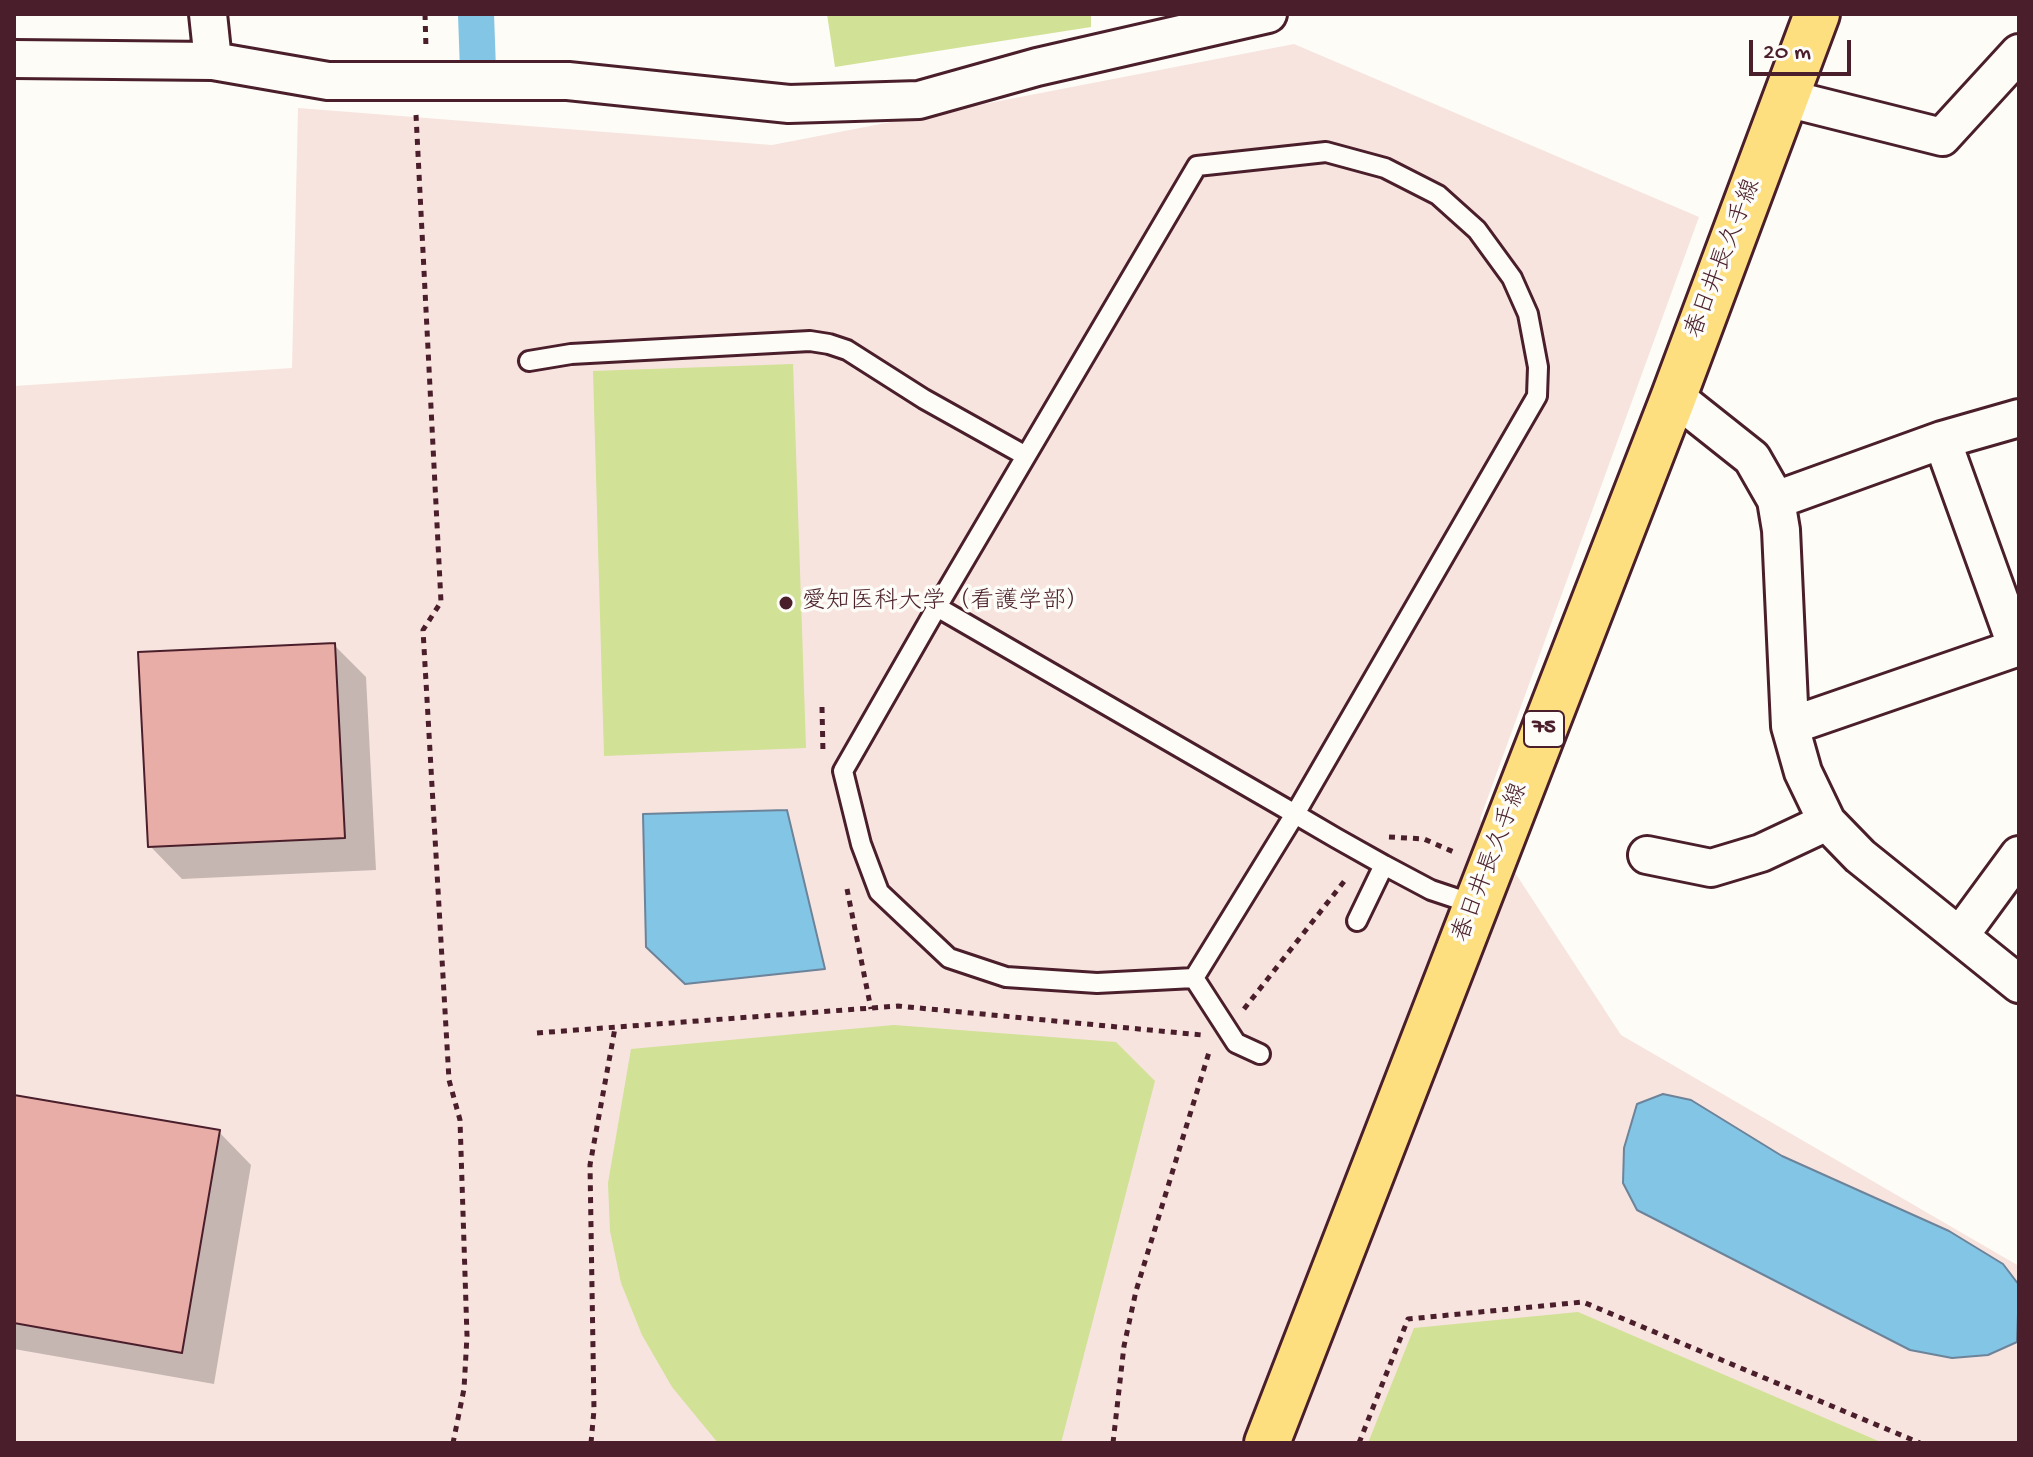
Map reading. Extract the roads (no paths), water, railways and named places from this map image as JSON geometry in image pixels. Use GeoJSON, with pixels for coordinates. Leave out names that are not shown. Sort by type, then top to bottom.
{"type":"FeatureCollection","features":[{"type":"Feature","properties":{"kind":"main road","name":"春日井長久手線"},"geometry":{"type":"LineString","coordinates":[[1267,1443],[1674,396],[1817,14]]}},
{"type":"Feature","properties":{"kind":"street"},"geometry":{"type":"LineString","coordinates":[[208,14],[213,61]]}},
{"type":"Feature","properties":{"kind":"street"},"geometry":{"type":"LineString","coordinates":[[14,59],[213,61],[328,81],[568,81],[789,104],[919,100],[1037,67],[1268,14]]}},
{"type":"Feature","properties":{"kind":"street"},"geometry":{"type":"LineString","coordinates":[[1786,98],[1942,137],[2019,53]]}},
{"type":"Feature","properties":{"kind":"street"},"geometry":{"type":"LineString","coordinates":[[1674,396],[1752,458],[1776,500],[1781,530],[1790,726],[1803,772],[1827,822],[1860,856],[1961,934],[2019,984]]}},
{"type":"Feature","properties":{"kind":"street"},"geometry":{"type":"LineString","coordinates":[[1776,500],[1942,440],[2019,418]]}},
{"type":"Feature","properties":{"kind":"street"},"geometry":{"type":"LineString","coordinates":[[1790,726],[2018,648],[1942,440]]}},
{"type":"Feature","properties":{"kind":"street"},"geometry":{"type":"LineString","coordinates":[[1647,855],[1711,868],[1761,853],[1827,822]]}},
{"type":"Feature","properties":{"kind":"street"},"geometry":{"type":"LineString","coordinates":[[1961,934],[2019,855]]}},
{"type":"Feature","properties":{"kind":"lane"},"geometry":{"type":"LineString","coordinates":[[1326,152],[1385,168],[1415,182],[1438,195],[1477,230],[1512,278],[1528,314],[1538,367],[1537,396],[1295,814],[1194,978],[1097,983],[1006,977],[949,958],[879,892],[861,844],[843,771],[1197,166],[1326,152]]}},
{"type":"Feature","properties":{"kind":"lane"},"geometry":{"type":"LineString","coordinates":[[529,361],[635,351],[810,341],[829,344],[847,350],[924,399],[1026,456]]}},
{"type":"Feature","properties":{"kind":"lane"},"geometry":{"type":"LineString","coordinates":[[937,607],[1384,865],[1431,890],[1476,905]]}},
{"type":"Feature","properties":{"kind":"lane"},"geometry":{"type":"LineString","coordinates":[[1357,921],[1384,865]]}},
{"type":"Feature","properties":{"kind":"lane"},"geometry":{"type":"LineString","coordinates":[[1194,978],[1236,1043],[1260,1054]]}},
{"type":"Feature","properties":{"kind":"water"},"geometry":{"type":"Polygon","coordinates":[[[787,810],[825,969],[685,984],[646,947],[643,814],[787,810]]]}},
{"type":"Feature","properties":{"kind":"water"},"geometry":{"type":"Polygon","coordinates":[[[1663,1094],[1691,1100],[1782,1156],[1949,1231],[2003,1264],[2019,1285],[2017,1342],[1988,1355],[1952,1358],[1910,1350],[1637,1210],[1623,1183],[1624,1148],[1637,1104],[1663,1094]]]}},
{"type":"Feature","properties":{"kind":"waterway"},"geometry":{"type":"LineString","coordinates":[[476,14],[478,70]]}},
{"type":"Feature","properties":{"kind":"place","name":"愛知医科大学（看護学部）"},"geometry":{"type":"Point","coordinates":[786,603]}}]}
